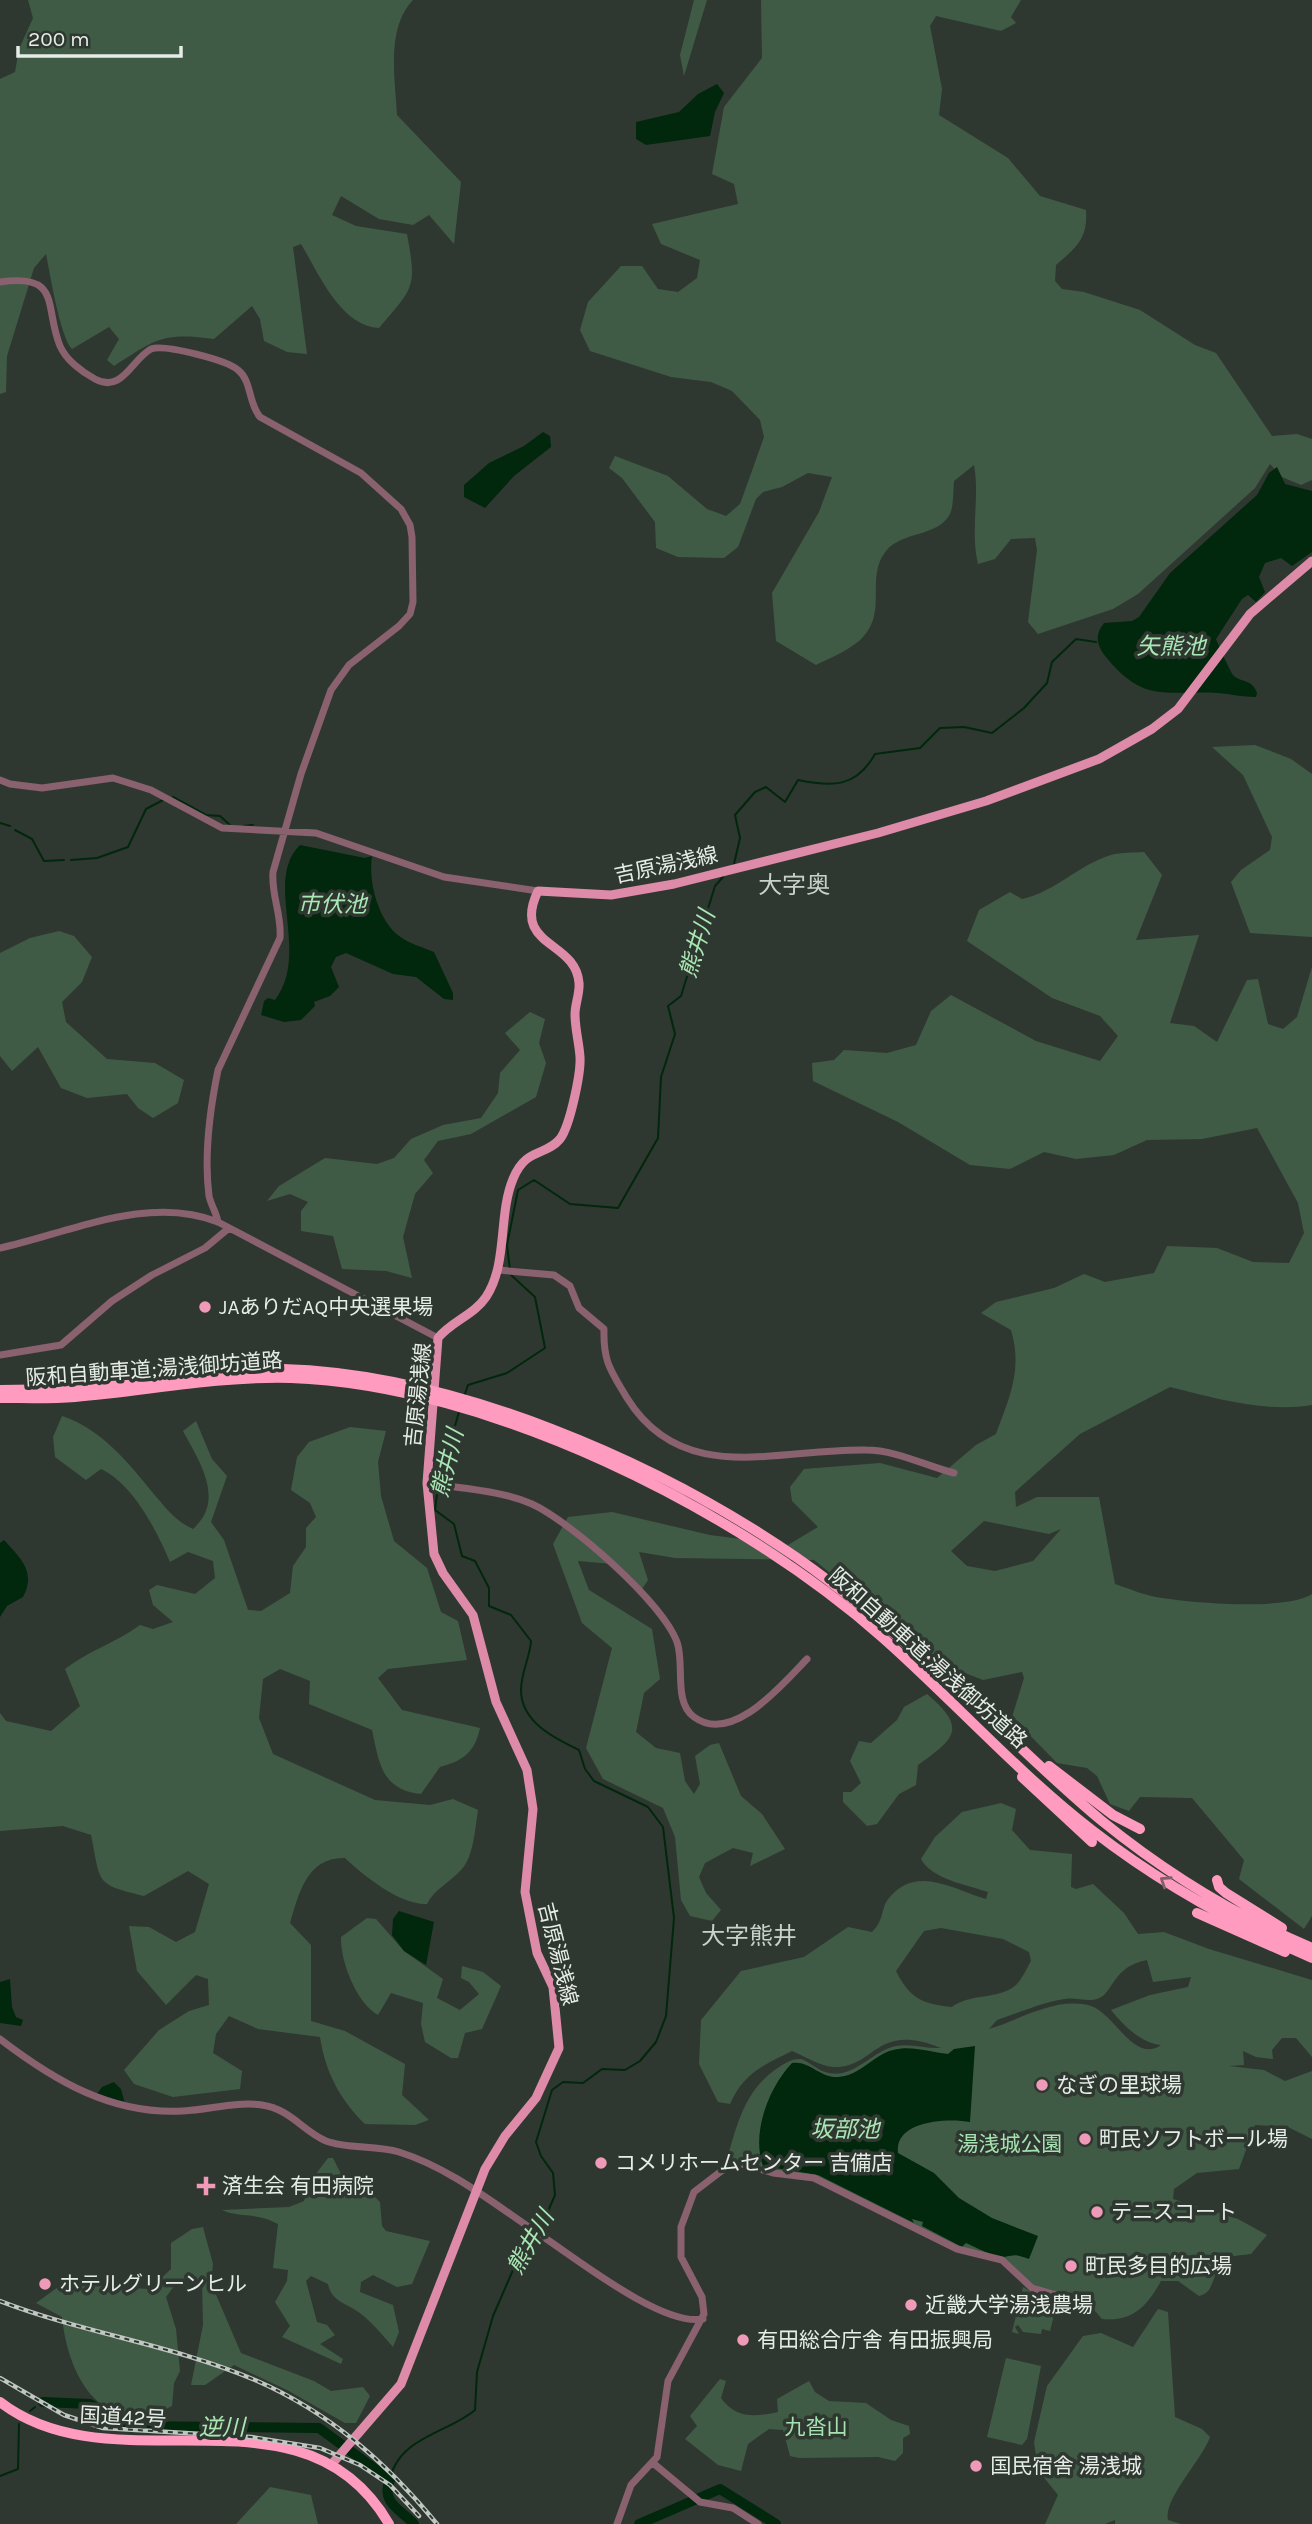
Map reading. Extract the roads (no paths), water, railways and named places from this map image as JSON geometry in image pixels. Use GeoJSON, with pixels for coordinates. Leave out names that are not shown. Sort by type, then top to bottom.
{"type":"FeatureCollection","features":[{"type":"Feature","properties":{"kind":"highway","name":"阪和自動車道;湯浅御坊道路"},"geometry":{"type":"LineString","coordinates":[[0,1388],[57,1389],[259,1369],[335,1373],[406,1390],[522,1425],[617,1462],[717,1508],[794,1561],[891,1631],[960,1690],[1103,1821],[1207,1895],[1312,1946]]}},
{"type":"Feature","properties":{"kind":"highway","name":"阪和自動車道;湯浅御坊道路"},"geometry":{"type":"LineString","coordinates":[[0,1401],[72,1397],[223,1379],[271,1378],[406,1390]]}},
{"type":"Feature","properties":{"kind":"highway","name":"阪和自動車道;湯浅御坊道路"},"geometry":{"type":"LineString","coordinates":[[794,1561],[881,1636],[1078,1824],[1207,1907],[1312,1960]]}},
{"type":"Feature","properties":{"kind":"highway"},"geometry":{"type":"LineString","coordinates":[[960,1690],[1055,1772],[1113,1815],[1140,1829]]}},
{"type":"Feature","properties":{"kind":"highway"},"geometry":{"type":"LineString","coordinates":[[1078,1824],[1092,1842]]}},
{"type":"Feature","properties":{"kind":"highway"},"geometry":{"type":"LineString","coordinates":[[1217,1880],[1219,1887],[1247,1909],[1312,1946]]}},
{"type":"Feature","properties":{"kind":"highway"},"geometry":{"type":"LineString","coordinates":[[1198,1913],[1255,1941],[1312,1960]]}},
{"type":"Feature","properties":{"kind":"highway","name":"国道42号"},"geometry":{"type":"LineString","coordinates":[[0,2402],[36,2423],[76,2435],[273,2445],[303,2452],[331,2465],[369,2495],[389,2524]]}},
{"type":"Feature","properties":{"kind":"main road","name":"吉原湯浅線"},"geometry":{"type":"LineString","coordinates":[[331,2465],[401,2384],[476,2191],[495,2150],[537,2098],[558,2058],[553,1987],[537,1953],[525,1892],[533,1809],[527,1770],[496,1702],[473,1615],[443,1573],[434,1554],[427,1483],[438,1338],[485,1299],[498,1270],[500,1231],[512,1181],[523,1161],[559,1141],[565,1132],[579,1073],[575,1012],[579,982],[576,971],[566,959],[533,929],[530,915],[538,891],[611,895],[639,891],[878,833],[986,801],[1099,759],[1152,729],[1178,709],[1226,646],[1274,591],[1312,561]]}},
{"type":"Feature","properties":{"kind":"street"},"geometry":{"type":"LineString","coordinates":[[0,282],[22,279],[44,290],[52,303],[63,351],[76,365],[100,381],[119,379],[142,356],[159,347],[234,366],[246,378],[253,407],[260,417],[361,473],[397,504],[408,519],[412,537],[414,602],[410,614],[404,622],[349,665],[331,690],[301,774],[272,887],[280,919],[280,938],[222,1056],[213,1094],[209,1198],[218,1222]]}},
{"type":"Feature","properties":{"kind":"street"},"geometry":{"type":"LineString","coordinates":[[0,780],[42,788],[113,778],[151,790],[222,828],[233,831],[287,830],[316,833],[444,877],[538,891]]}},
{"type":"Feature","properties":{"kind":"street"},"geometry":{"type":"LineString","coordinates":[[0,1248],[146,1212],[190,1213],[218,1222],[427,1329],[438,1338]]}},
{"type":"Feature","properties":{"kind":"street"},"geometry":{"type":"LineString","coordinates":[[0,1354],[61,1345],[112,1301],[152,1275],[205,1248],[229,1228]]}},
{"type":"Feature","properties":{"kind":"street"},"geometry":{"type":"LineString","coordinates":[[498,1270],[554,1275],[570,1286],[579,1308],[604,1329],[603,1354],[606,1363],[636,1412],[655,1432],[678,1445],[717,1457],[883,1451],[954,1473]]}},
{"type":"Feature","properties":{"kind":"street"},"geometry":{"type":"LineString","coordinates":[[427,1483],[507,1495],[533,1505],[552,1516],[650,1599],[670,1625],[682,1665],[682,1699],[695,1719],[718,1726],[728,1724],[754,1710],[807,1659]]}},
{"type":"Feature","properties":{"kind":"street"},"geometry":{"type":"LineString","coordinates":[[0,2039],[39,2067],[104,2101],[163,2112],[252,2104],[272,2107],[292,2116],[325,2140],[382,2147],[408,2155],[476,2191],[608,2280],[661,2311],[690,2320],[703,2319]]}},
{"type":"Feature","properties":{"kind":"street"},"geometry":{"type":"LineString","coordinates":[[617,2524],[631,2485],[653,2463],[665,2416],[668,2381],[703,2319],[702,2297],[681,2257],[681,2227],[697,2189],[724,2169],[743,2164],[773,2173],[814,2178],[957,2249],[1002,2260],[1032,2288],[1063,2297]]}},
{"type":"Feature","properties":{"kind":"street"},"geometry":{"type":"LineString","coordinates":[[653,2463],[700,2502],[733,2508],[758,2524]]}},
{"type":"Feature","properties":{"kind":"water"},"geometry":{"type":"Polygon","coordinates":[[[717,84],[724,93],[715,112],[710,136],[646,145],[636,139],[636,122],[679,112],[698,94],[717,84]]]}},
{"type":"Feature","properties":{"kind":"water"},"geometry":{"type":"Polygon","coordinates":[[[543,432],[550,436],[551,447],[514,476],[485,508],[464,497],[464,485],[489,463],[524,446],[543,432]]]}},
{"type":"Feature","properties":{"kind":"water","name":"矢熊池"},"geometry":{"type":"Polygon","coordinates":[[[1277,467],[1285,484],[1312,491],[1312,552],[1292,566],[1281,558],[1265,563],[1259,577],[1265,592],[1256,602],[1248,595],[1242,599],[1216,639],[1232,674],[1253,685],[1256,697],[1157,692],[1132,682],[1100,649],[1098,636],[1101,627],[1104,623],[1132,621],[1139,617],[1170,573],[1257,495],[1269,473],[1277,467]]]}},
{"type":"Feature","properties":{"kind":"water","name":"市伏池"},"geometry":{"type":"Polygon","coordinates":[[[300,845],[365,858],[372,856],[373,888],[385,920],[403,939],[434,952],[453,993],[453,1000],[444,999],[416,977],[393,974],[346,953],[336,957],[331,967],[339,987],[330,996],[314,1002],[315,1006],[301,1020],[284,1022],[261,1015],[264,1001],[268,998],[275,1000],[285,981],[289,961],[286,878],[290,860],[300,845]]]}},
{"type":"Feature","properties":{"kind":"water"},"geometry":{"type":"Polygon","coordinates":[[[4,1540],[24,1565],[28,1580],[23,1597],[7,1606],[0,1617],[0,1543],[4,1540]]]}},
{"type":"Feature","properties":{"kind":"water"},"geometry":{"type":"Polygon","coordinates":[[[399,1911],[434,1922],[426,1965],[404,1951],[392,1935],[393,1919],[399,1911]]]}},
{"type":"Feature","properties":{"kind":"water"},"geometry":{"type":"Polygon","coordinates":[[[10,1979],[12,2007],[16,2017],[23,2020],[21,2026],[0,2023],[0,1982],[10,1979]]]}},
{"type":"Feature","properties":{"kind":"water","name":"坂部池"},"geometry":{"type":"Polygon","coordinates":[[[975,2046],[970,2122],[937,2121],[913,2128],[899,2142],[898,2153],[934,2173],[959,2198],[992,2218],[1038,2236],[1029,2259],[1016,2255],[996,2256],[966,2243],[962,2247],[922,2226],[923,2222],[912,2219],[914,2223],[818,2175],[763,2166],[759,2139],[764,2111],[776,2085],[792,2063],[804,2064],[826,2075],[838,2077],[853,2073],[893,2050],[913,2049],[948,2054],[954,2049],[975,2046]]]}},
{"type":"Feature","properties":{"kind":"water"},"geometry":{"type":"Polygon","coordinates":[[[114,2082],[121,2089],[125,2104],[97,2094],[102,2087],[114,2082]]]}},
{"type":"Feature","properties":{"kind":"waterway","name":"熊井川"},"geometry":{"type":"LineString","coordinates":[[734,864],[740,838],[735,815],[755,792],[766,787],[785,802],[798,780],[832,784],[851,779],[868,765],[875,754],[920,748],[940,728],[964,727],[992,733],[1024,708],[1047,683],[1052,662],[1076,639],[1096,642]]}},
{"type":"Feature","properties":{"kind":"waterway"},"geometry":{"type":"LineString","coordinates":[[173,797],[206,815],[220,816],[231,826]]}},
{"type":"Feature","properties":{"kind":"waterway"},"geometry":{"type":"LineString","coordinates":[[71,860],[97,858],[128,847],[146,809],[163,800]]}},
{"type":"Feature","properties":{"kind":"waterway"},"geometry":{"type":"LineString","coordinates":[[0,823],[10,826]]}},
{"type":"Feature","properties":{"kind":"waterway"},"geometry":{"type":"LineString","coordinates":[[243,826],[253,825]]}},
{"type":"Feature","properties":{"kind":"waterway"},"geometry":{"type":"LineString","coordinates":[[15,830],[32,839],[44,861],[64,860]]}},
{"type":"Feature","properties":{"kind":"waterway","name":"熊井川"},"geometry":{"type":"LineString","coordinates":[[510,1270],[507,1245],[518,1190],[534,1180],[570,1204],[618,1208],[658,1138],[661,1077],[675,1034],[668,1006],[681,996],[715,886],[723,877]]}},
{"type":"Feature","properties":{"kind":"waterway","name":"熊井川"},"geometry":{"type":"LineString","coordinates":[[464,1397],[468,1385],[507,1373],[545,1348],[535,1297],[511,1275]]}},
{"type":"Feature","properties":{"kind":"waterway","name":"熊井川"},"geometry":{"type":"LineString","coordinates":[[439,1481],[459,1412]]}},
{"type":"Feature","properties":{"kind":"waterway","name":"熊井川"},"geometry":{"type":"LineString","coordinates":[[438,1486],[435,1510],[454,1524],[462,1556],[475,1561],[489,1588],[489,1606],[511,1615],[531,1641],[521,1684],[522,1701],[527,1711],[541,1728],[579,1750],[585,1769],[594,1781],[648,1807],[663,1827],[674,1918],[666,2016],[656,2042],[640,2061],[625,2070],[602,2069],[583,2083],[563,2082],[552,2090],[536,2142],[541,2156],[553,2173],[555,2195],[540,2230]]}},
{"type":"Feature","properties":{"kind":"waterway","name":"熊井川"},"geometry":{"type":"LineString","coordinates":[[390,2480],[402,2455],[413,2445],[475,2410],[477,2372],[493,2316],[523,2247],[537,2235]]}},
{"type":"Feature","properties":{"kind":"waterway","name":"逆川"},"geometry":{"type":"LineString","coordinates":[[43,2402],[90,2404],[130,2426],[319,2428],[390,2480],[390,2500],[414,2524]]}},
{"type":"Feature","properties":{"kind":"waterway","name":"逆川"},"geometry":{"type":"LineString","coordinates":[[30,2411],[35,2407]]}},
{"type":"Feature","properties":{"kind":"waterway","name":"逆川"},"geometry":{"type":"LineString","coordinates":[[0,2476],[18,2469],[19,2424]]}},
{"type":"Feature","properties":{"kind":"waterway"},"geometry":{"type":"LineString","coordinates":[[639,2524],[720,2489],[776,2524]]}},
{"type":"Feature","properties":{"kind":"railway"},"geometry":{"type":"LineString","coordinates":[[0,2301],[63,2322],[192,2357],[282,2393],[332,2423],[355,2441],[418,2501],[437,2524]]}},
{"type":"Feature","properties":{"kind":"railway"},"geometry":{"type":"LineString","coordinates":[[0,2378],[64,2415],[103,2428],[251,2437],[320,2448],[360,2465],[390,2485],[419,2516]]}},
{"type":"Feature","properties":{"kind":"place","name":"JAありだAQ中央選果場"},"geometry":{"type":"Point","coordinates":[205,1307]}},
{"type":"Feature","properties":{"kind":"place","name":"なぎの里球場"},"geometry":{"type":"Point","coordinates":[1042,2085]}},
{"type":"Feature","properties":{"kind":"place","name":"町民ソフトボール場"},"geometry":{"type":"Point","coordinates":[1085,2139]}},
{"type":"Feature","properties":{"kind":"place","name":"コメリホームセンター 吉備店"},"geometry":{"type":"Point","coordinates":[601,2163]}},
{"type":"Feature","properties":{"kind":"place","name":"済生会 有田病院"},"geometry":{"type":"Point","coordinates":[206,2186]}},
{"type":"Feature","properties":{"kind":"place","name":"テニスコート"},"geometry":{"type":"Point","coordinates":[1097,2212]}},
{"type":"Feature","properties":{"kind":"place","name":"町民多目的広場"},"geometry":{"type":"Point","coordinates":[1071,2266]}},
{"type":"Feature","properties":{"kind":"place","name":"ホテルグリーンヒル"},"geometry":{"type":"Point","coordinates":[45,2284]}},
{"type":"Feature","properties":{"kind":"place","name":"近畿大学湯浅農場"},"geometry":{"type":"Point","coordinates":[911,2305]}},
{"type":"Feature","properties":{"kind":"place","name":"有田総合庁舎 有田振興局"},"geometry":{"type":"Point","coordinates":[743,2340]}},
{"type":"Feature","properties":{"kind":"place","name":"国民宿舎 湯浅城"},"geometry":{"type":"Point","coordinates":[976,2466]}},
{"type":"Feature","properties":{"kind":"district","name":"大字奥"},"geometry":{"type":"Point","coordinates":[794,885]}},
{"type":"Feature","properties":{"kind":"district","name":"大字熊井"},"geometry":{"type":"Point","coordinates":[749,1936]}},
{"type":"Feature","properties":{"kind":"park label","name":"湯浅城公園"},"geometry":{"type":"Point","coordinates":[1010,2144]}},
{"type":"Feature","properties":{"kind":"park label","name":"九沓山"},"geometry":{"type":"Point","coordinates":[816,2427]}}]}
